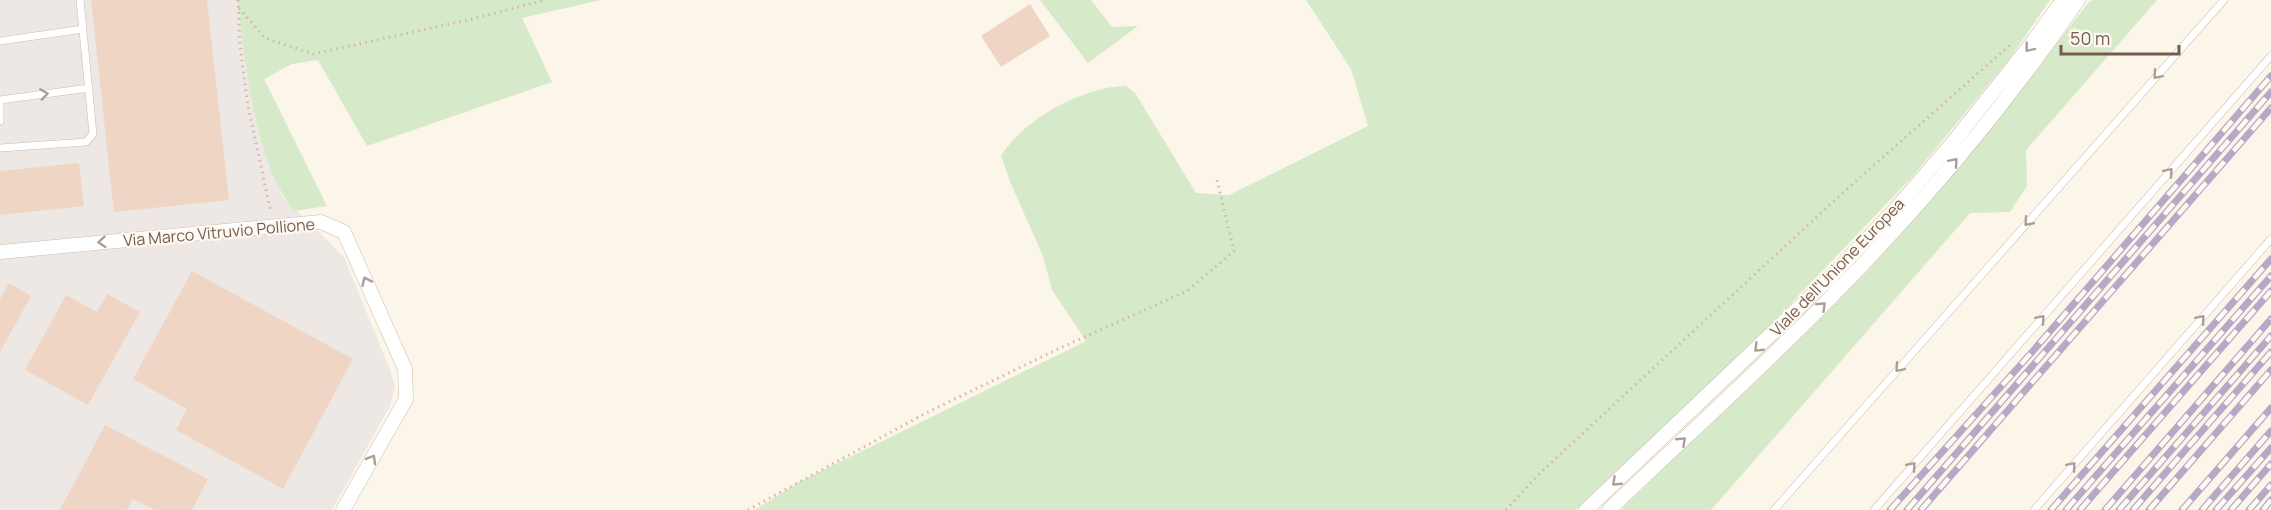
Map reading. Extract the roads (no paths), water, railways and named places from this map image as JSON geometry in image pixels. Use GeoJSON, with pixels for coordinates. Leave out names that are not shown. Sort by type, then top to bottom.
{"type":"FeatureCollection","features":[{"type":"Feature","properties":{"kind":"street","name":"Viale dell'Unione Europea"},"geometry":{"type":"LineString","coordinates":[[1587,510],[1828,280],[1893,212],[1950,146],[2032,43],[2063,0]]}},
{"type":"Feature","properties":{"kind":"street","name":"Viale dell'Unione Europea"},"geometry":{"type":"LineString","coordinates":[[1609,510],[1834,294],[1902,222],[1961,154],[2045,48],[2078,0]]}},
{"type":"Feature","properties":{"kind":"street","name":"Via Marco Vitruvio Pollione"},"geometry":{"type":"LineString","coordinates":[[0,252],[321,222],[345,232],[405,369],[406,399],[343,510]]}},
{"type":"Feature","properties":{"kind":"lane"},"geometry":{"type":"LineString","coordinates":[[0,148],[86,142],[93,134],[80,0]]}},
{"type":"Feature","properties":{"kind":"lane"},"geometry":{"type":"LineString","coordinates":[[1774,510],[2224,0]]}},
{"type":"Feature","properties":{"kind":"lane"},"geometry":{"type":"LineString","coordinates":[[0,41],[82,29]]}},
{"type":"Feature","properties":{"kind":"lane"},"geometry":{"type":"LineString","coordinates":[[1874,510],[2271,56]]}},
{"type":"Feature","properties":{"kind":"lane"},"geometry":{"type":"LineString","coordinates":[[0,121],[0,101],[89,88]]}},
{"type":"Feature","properties":{"kind":"lane"},"geometry":{"type":"LineString","coordinates":[[2034,510],[2271,239]]}},
{"type":"Feature","properties":{"kind":"railway"},"geometry":{"type":"LineString","coordinates":[[1890,510],[2033,351],[2271,76]]}},
{"type":"Feature","properties":{"kind":"railway"},"geometry":{"type":"LineString","coordinates":[[1907,510],[2271,92]]}},
{"type":"Feature","properties":{"kind":"railway"},"geometry":{"type":"LineString","coordinates":[[1921,510],[2271,108]]}},
{"type":"Feature","properties":{"kind":"railway"},"geometry":{"type":"LineString","coordinates":[[2051,510],[2271,259]]}},
{"type":"Feature","properties":{"kind":"railway"},"geometry":{"type":"LineString","coordinates":[[2066,510],[2271,276]]}},
{"type":"Feature","properties":{"kind":"railway"},"geometry":{"type":"LineString","coordinates":[[2080,510],[2271,291]]}},
{"type":"Feature","properties":{"kind":"railway"},"geometry":{"type":"LineString","coordinates":[[2105,510],[2271,319]]}},
{"type":"Feature","properties":{"kind":"railway"},"geometry":{"type":"LineString","coordinates":[[2119,510],[2271,336]]}},
{"type":"Feature","properties":{"kind":"railway"},"geometry":{"type":"LineString","coordinates":[[2133,510],[2271,352]]}},
{"type":"Feature","properties":{"kind":"railway"},"geometry":{"type":"LineString","coordinates":[[2149,510],[2271,370]]}},
{"type":"Feature","properties":{"kind":"railway"},"geometry":{"type":"LineString","coordinates":[[2182,510],[2271,408]]}},
{"type":"Feature","properties":{"kind":"railway"},"geometry":{"type":"LineString","coordinates":[[2202,510],[2271,431]]}},
{"type":"Feature","properties":{"kind":"railway"},"geometry":{"type":"LineString","coordinates":[[2216,510],[2271,448]]}},
{"type":"Feature","properties":{"kind":"railway"},"geometry":{"type":"LineString","coordinates":[[2231,510],[2271,464]]}},
{"type":"Feature","properties":{"kind":"railway"},"geometry":{"type":"LineString","coordinates":[[2249,510],[2271,485]]}},
{"type":"Feature","properties":{"kind":"railway"},"geometry":{"type":"LineString","coordinates":[[2263,510],[2271,500]]}}]}
